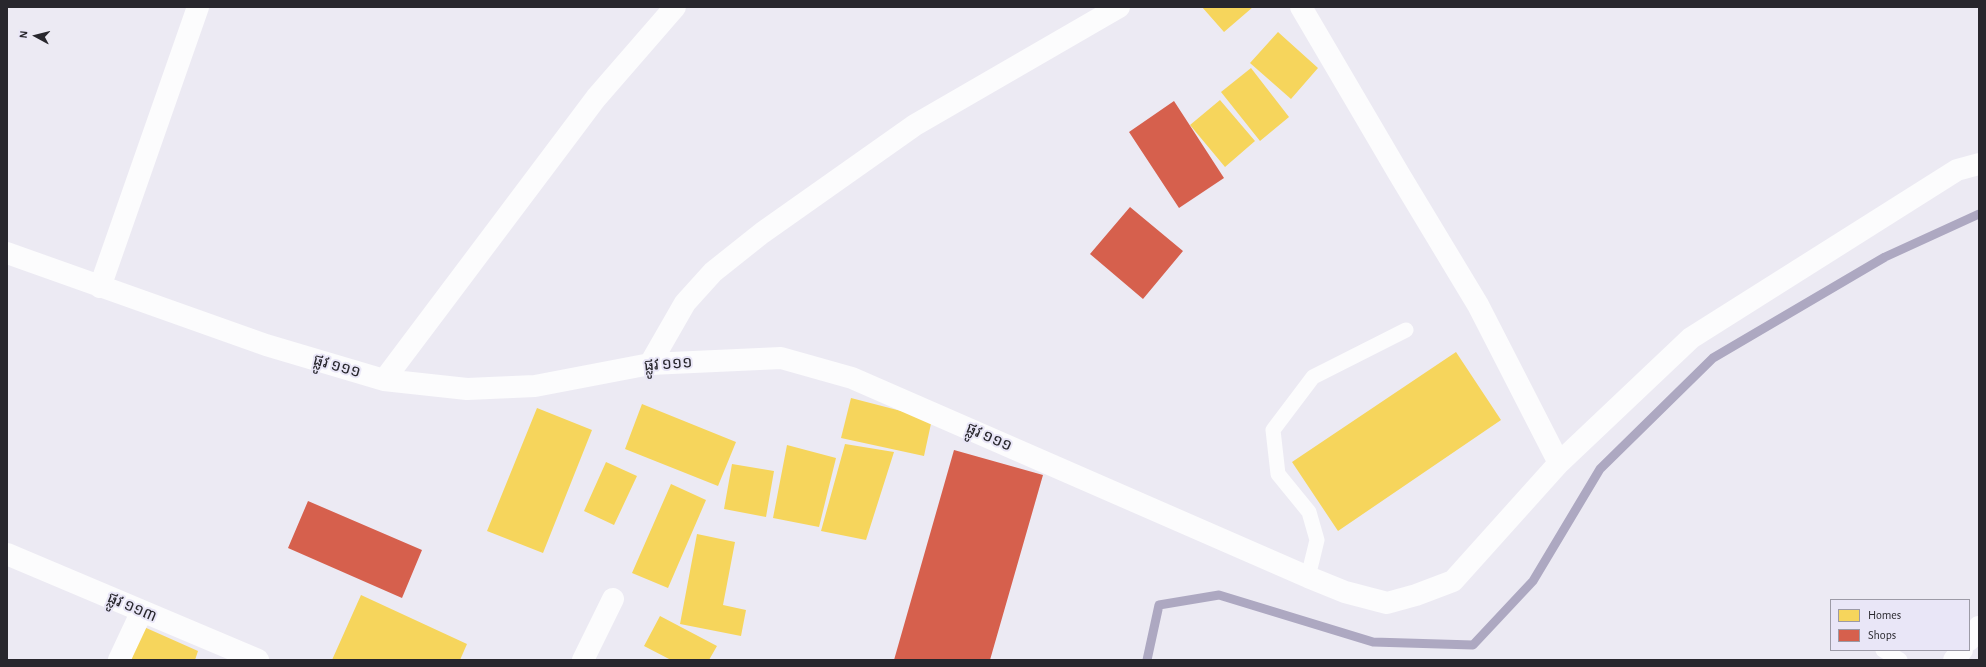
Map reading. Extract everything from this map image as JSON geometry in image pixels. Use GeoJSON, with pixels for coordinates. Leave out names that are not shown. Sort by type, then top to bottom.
{"type":"FeatureCollection","features":[{"type":"Feature","properties":{"kind":"street"},"geometry":{"type":"LineString","coordinates":[[100,287],[198,7]]}},
{"type":"Feature","properties":{"kind":"street"},"geometry":{"type":"LineString","coordinates":[[384,380],[596,98],[675,7]]}},
{"type":"Feature","properties":{"kind":"street"},"geometry":{"type":"LineString","coordinates":[[650,364],[685,303],[713,272],[762,233],[914,125],[1119,7]]}},
{"type":"Feature","properties":{"kind":"street"},"geometry":{"type":"LineString","coordinates":[[1301,7],[1478,305],[1559,463]]}},
{"type":"Feature","properties":{"kind":"street","name":"ផ្លូវ ១១១"},"geometry":{"type":"LineString","coordinates":[[7,253],[266,346],[384,380],[467,389],[535,386],[650,364],[781,358],[852,378],[1308,577],[1346,592],[1386,603],[1416,595],[1453,581],[1559,463],[1691,338],[1957,170],[1979,164]]}},
{"type":"Feature","properties":{"kind":"street","name":"ផ្លូវ ១១៣"},"geometry":{"type":"LineString","coordinates":[[7,554],[258,660]]}},
{"type":"Feature","properties":{"kind":"street"},"geometry":{"type":"LineString","coordinates":[[583,660],[614,599]]}},
{"type":"Feature","properties":{"kind":"street"},"geometry":{"type":"LineString","coordinates":[[120,660],[142,611]]}},
{"type":"Feature","properties":{"kind":"street"},"geometry":{"type":"LineString","coordinates":[[1970,639],[1979,627]]}},
{"type":"Feature","properties":{"kind":"street"},"geometry":{"type":"LineString","coordinates":[[1954,660],[1961,651]]}},
{"type":"Feature","properties":{"kind":"lane"},"geometry":{"type":"LineString","coordinates":[[1308,577],[1317,540],[1309,512],[1278,474],[1273,430],[1313,377],[1406,330]]}},
{"type":"Feature","properties":{"kind":"lane"},"geometry":{"type":"LineString","coordinates":[[1885,651],[1900,660]]}},
{"type":"Feature","properties":{"kind":"building: Homes"},"geometry":{"type":"Polygon","coordinates":[[[1202,7],[1253,7],[1224,32],[1202,7]]]}},
{"type":"Feature","properties":{"kind":"building: Homes"},"geometry":{"type":"Polygon","coordinates":[[[1278,32],[1318,68],[1291,99],[1250,63],[1278,32]]]}},
{"type":"Feature","properties":{"kind":"building: Homes"},"geometry":{"type":"Polygon","coordinates":[[[1251,68],[1289,117],[1260,141],[1221,92],[1251,68]]]}},
{"type":"Feature","properties":{"kind":"building: Homes"},"geometry":{"type":"Polygon","coordinates":[[[1220,100],[1255,141],[1225,167],[1190,125],[1220,100]]]}},
{"type":"Feature","properties":{"kind":"building: Homes"},"geometry":{"type":"Polygon","coordinates":[[[1456,352],[1501,420],[1338,531],[1292,462],[1456,352]]]}},
{"type":"Feature","properties":{"kind":"building: Homes"},"geometry":{"type":"Polygon","coordinates":[[[851,398],[932,419],[924,456],[841,438],[851,398]]]}},
{"type":"Feature","properties":{"kind":"building: Homes"},"geometry":{"type":"Polygon","coordinates":[[[642,404],[736,442],[718,486],[625,449],[642,404]]]}},
{"type":"Feature","properties":{"kind":"building: Homes"},"geometry":{"type":"Polygon","coordinates":[[[537,408],[592,430],[543,553],[487,531],[537,408]]]}},
{"type":"Feature","properties":{"kind":"building: Homes"},"geometry":{"type":"Polygon","coordinates":[[[845,444],[894,452],[866,540],[821,531],[845,444]]]}},
{"type":"Feature","properties":{"kind":"building: Homes"},"geometry":{"type":"Polygon","coordinates":[[[787,445],[836,458],[819,527],[773,518],[787,445]]]}},
{"type":"Feature","properties":{"kind":"building: Homes"},"geometry":{"type":"Polygon","coordinates":[[[606,462],[637,476],[614,525],[584,511],[606,462]]]}},
{"type":"Feature","properties":{"kind":"building: Homes"},"geometry":{"type":"Polygon","coordinates":[[[732,464],[774,471],[766,517],[724,509],[732,464]]]}},
{"type":"Feature","properties":{"kind":"building: Homes"},"geometry":{"type":"Polygon","coordinates":[[[671,484],[706,500],[668,588],[632,573],[671,484]]]}},
{"type":"Feature","properties":{"kind":"building: Homes"},"geometry":{"type":"Polygon","coordinates":[[[697,534],[735,542],[723,605],[746,610],[741,636],[680,624],[697,534]]]}},
{"type":"Feature","properties":{"kind":"building: Homes"},"geometry":{"type":"Polygon","coordinates":[[[361,595],[467,644],[460,660],[332,660],[361,595]]]}},
{"type":"Feature","properties":{"kind":"building: Homes"},"geometry":{"type":"Polygon","coordinates":[[[660,616],[717,646],[709,660],[671,660],[644,646],[660,616]]]}},
{"type":"Feature","properties":{"kind":"building: Homes"},"geometry":{"type":"Polygon","coordinates":[[[144,627],[198,651],[195,660],[131,660],[144,627]]]}},
{"type":"Feature","properties":{"kind":"building: Shops"},"geometry":{"type":"Polygon","coordinates":[[[1174,101],[1224,178],[1179,208],[1129,132],[1174,101]]]}},
{"type":"Feature","properties":{"kind":"building: Shops"},"geometry":{"type":"Polygon","coordinates":[[[1130,207],[1183,251],[1143,299],[1090,254],[1130,207]]]}},
{"type":"Feature","properties":{"kind":"building: Shops"},"geometry":{"type":"Polygon","coordinates":[[[954,450],[1043,475],[990,660],[894,660],[954,450]]]}},
{"type":"Feature","properties":{"kind":"building: Shops"},"geometry":{"type":"Polygon","coordinates":[[[308,501],[422,550],[402,598],[288,548],[308,501]]]}},
{"type":"Feature","properties":{"kind":"waterway"},"geometry":{"type":"LineString","coordinates":[[1147,660],[1159,605],[1219,595],[1373,642],[1473,645],[1533,581],[1600,469],[1713,358],[1885,257],[1979,214]]}}]}
